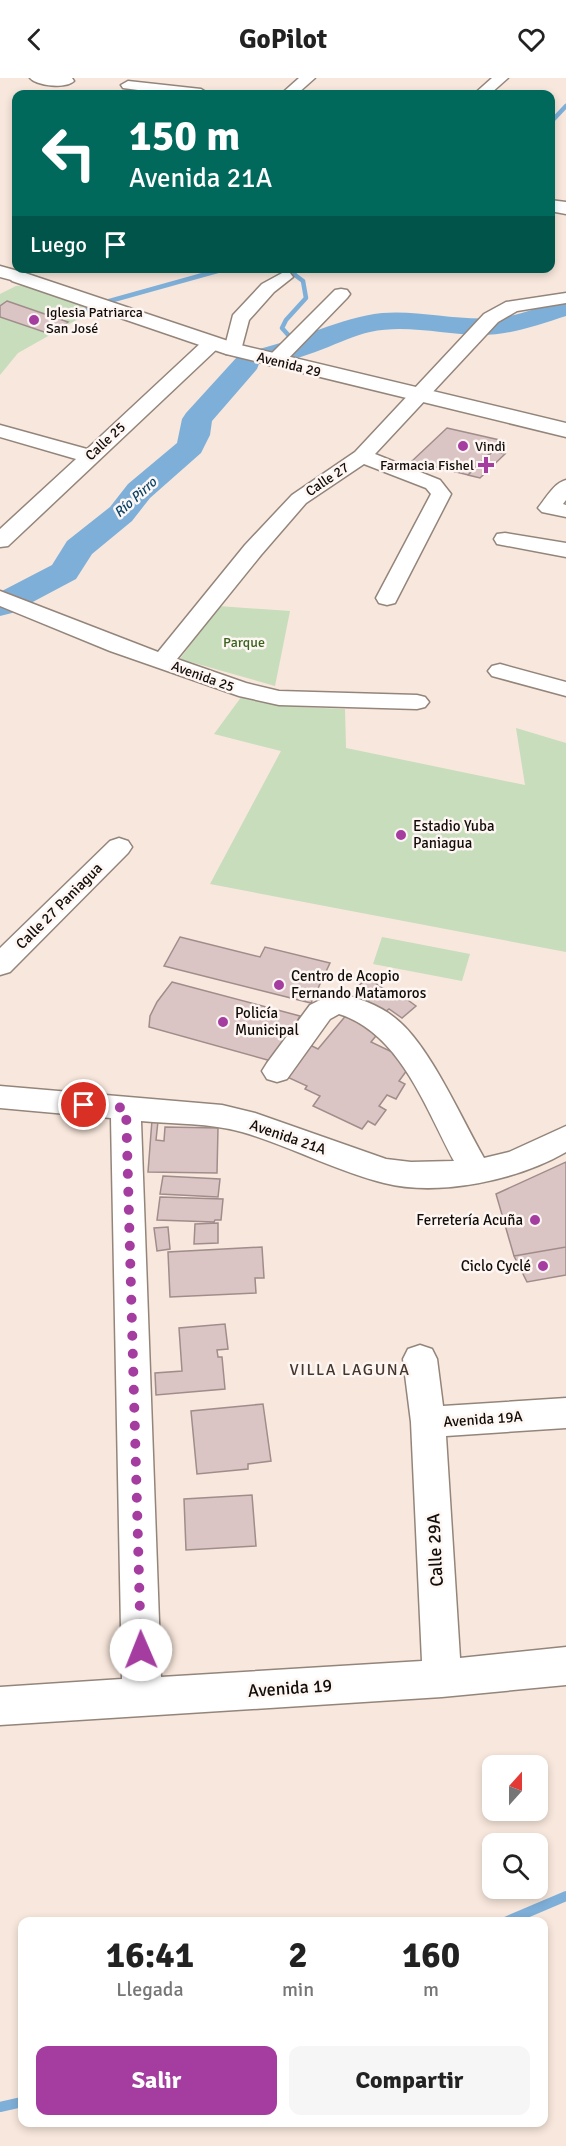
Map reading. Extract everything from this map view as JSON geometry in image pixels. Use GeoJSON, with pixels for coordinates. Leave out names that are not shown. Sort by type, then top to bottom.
{"type":"FeatureCollection","features":[{"type":"Feature","properties":{"kind":"main road"},"geometry":{"type":"LineString","coordinates":[[0,285],[9,274]]}},
{"type":"Feature","properties":{"kind":"main road","name":"Avenida 29"},"geometry":{"type":"LineString","coordinates":[[9,274],[211,344],[566,430]]}},
{"type":"Feature","properties":{"kind":"street"},"geometry":{"type":"LineString","coordinates":[[37,78],[67,81]]}},
{"type":"Feature","properties":{"kind":"street"},"geometry":{"type":"LineString","coordinates":[[293,90],[308,78]]}},
{"type":"Feature","properties":{"kind":"street"},"geometry":{"type":"LineString","coordinates":[[486,90],[501,78]]}},
{"type":"Feature","properties":{"kind":"street"},"geometry":{"type":"LineString","coordinates":[[128,86],[164,90]]}},
{"type":"Feature","properties":{"kind":"street"},"geometry":{"type":"LineString","coordinates":[[233,350],[240,320],[268,288],[284,277]]}},
{"type":"Feature","properties":{"kind":"street"},"geometry":{"type":"LineString","coordinates":[[275,361],[341,294]]}},
{"type":"Feature","properties":{"kind":"street","name":"Calle 27"},"geometry":{"type":"LineString","coordinates":[[163,662],[253,550],[298,499],[362,456],[484,325],[512,306],[566,298]]}},
{"type":"Feature","properties":{"kind":"street","name":"Calle 25"},"geometry":{"type":"LineString","coordinates":[[0,541],[211,344]]}},
{"type":"Feature","properties":{"kind":"street"},"geometry":{"type":"LineString","coordinates":[[0,431],[89,456]]}},
{"type":"Feature","properties":{"kind":"street"},"geometry":{"type":"LineString","coordinates":[[362,456],[433,484],[441,494],[387,598]]}},
{"type":"Feature","properties":{"kind":"street"},"geometry":{"type":"LineString","coordinates":[[566,486],[549,508],[566,511]]}},
{"type":"Feature","properties":{"kind":"street"},"geometry":{"type":"LineString","coordinates":[[505,539],[566,550]]}},
{"type":"Feature","properties":{"kind":"street","name":"Avenida 25"},"geometry":{"type":"LineString","coordinates":[[0,598],[118,646],[239,689],[279,698],[417,702]]}},
{"type":"Feature","properties":{"kind":"street"},"geometry":{"type":"LineString","coordinates":[[500,671],[566,689]]}},
{"type":"Feature","properties":{"kind":"street","name":"Calle 27 Paniagua"},"geometry":{"type":"LineString","coordinates":[[0,965],[119,847]]}},
{"type":"Feature","properties":{"kind":"street"},"geometry":{"type":"LineString","coordinates":[[278,1071],[320,1012],[329,1005],[336,1002],[361,1010],[385,1025],[408,1048],[476,1173]]}},
{"type":"Feature","properties":{"kind":"street","name":"Avenida 21A"},"geometry":{"type":"LineString","coordinates":[[0,1097],[244,1121],[395,1174],[476,1173],[511,1165],[566,1138]]}},
{"type":"Feature","properties":{"kind":"street"},"geometry":{"type":"LineString","coordinates":[[126,1108],[142,1697]]}},
{"type":"Feature","properties":{"kind":"street","name":"Avenida 19A"},"geometry":{"type":"LineString","coordinates":[[420,1359],[428,1422],[566,1413]]}},
{"type":"Feature","properties":{"kind":"street","name":"Calle 29A"},"geometry":{"type":"LineString","coordinates":[[428,1422],[442,1678]]}},
{"type":"Feature","properties":{"kind":"street","name":"Avenida 19"},"geometry":{"type":"LineString","coordinates":[[7,1705],[442,1678],[566,1666]]}},
{"type":"Feature","properties":{"kind":"green space"},"geometry":{"type":"Polygon","coordinates":[[[26,285],[96,309],[18,353],[0,375],[0,317],[50,334],[68,322],[7,301],[0,306],[0,294],[16,286],[26,285]]]}},
{"type":"Feature","properties":{"kind":"green space","name":"Parque"},"geometry":{"type":"Polygon","coordinates":[[[218,606],[290,611],[275,686],[180,659],[218,606]]]}},
{"type":"Feature","properties":{"kind":"green space","name":"Estadio Yuba Paniagua"},"geometry":{"type":"Polygon","coordinates":[[[242,696],[298,707],[345,709],[346,748],[525,785],[516,728],[566,743],[566,952],[210,884],[281,751],[214,734],[242,696]]]}},
{"type":"Feature","properties":{"kind":"green space"},"geometry":{"type":"Polygon","coordinates":[[[382,937],[470,954],[462,981],[373,964],[382,937]]]}},
{"type":"Feature","properties":{"kind":"building","name":"Iglesia Patriarca San José"},"geometry":{"type":"Polygon","coordinates":[[[7,301],[68,322],[50,334],[0,317],[0,306],[7,301]]]}},
{"type":"Feature","properties":{"kind":"building","name":"Vindi"},"geometry":{"type":"Polygon","coordinates":[[[447,428],[504,441],[468,475],[412,461],[447,428]]]}},
{"type":"Feature","properties":{"kind":"building","name":"Farmacia Fishel"},"geometry":{"type":"Polygon","coordinates":[[[492,451],[505,454],[480,478],[468,475],[492,451]]]}},
{"type":"Feature","properties":{"kind":"building","name":"Centro de Acopio Fernando Matamoros"},"geometry":{"type":"Polygon","coordinates":[[[180,937],[260,957],[265,947],[330,963],[311,1003],[164,966],[180,937]]]}},
{"type":"Feature","properties":{"kind":"building"},"geometry":{"type":"Polygon","coordinates":[[[368,978],[390,993],[394,990],[416,1006],[402,1018],[389,1009],[380,1016],[364,1005],[372,998],[357,987],[368,978]]]}},
{"type":"Feature","properties":{"kind":"building","name":"Policía Municipal"},"geometry":{"type":"Polygon","coordinates":[[[172,982],[300,1016],[275,1062],[149,1027],[150,1016],[157,1002],[172,982]]]}},
{"type":"Feature","properties":{"kind":"building"},"geometry":{"type":"Polygon","coordinates":[[[348,1013],[380,1031],[371,1042],[413,1062],[399,1081],[405,1084],[396,1099],[387,1095],[379,1106],[386,1110],[375,1125],[368,1121],[362,1129],[313,1106],[320,1096],[305,1089],[307,1086],[285,1076],[310,1045],[318,1049],[348,1013]]]}},
{"type":"Feature","properties":{"kind":"building"},"geometry":{"type":"Polygon","coordinates":[[[152,1120],[158,1121],[156,1140],[164,1141],[165,1127],[218,1128],[217,1173],[148,1172],[152,1120]]]}},
{"type":"Feature","properties":{"kind":"building","name":"Ferretería Acuña"},"geometry":{"type":"Polygon","coordinates":[[[566,1162],[566,1247],[514,1256],[496,1194],[566,1162]]]}},
{"type":"Feature","properties":{"kind":"building"},"geometry":{"type":"Polygon","coordinates":[[[163,1176],[220,1179],[218,1197],[160,1194],[163,1176]]]}},
{"type":"Feature","properties":{"kind":"building"},"geometry":{"type":"Polygon","coordinates":[[[160,1197],[223,1199],[221,1220],[214,1222],[157,1220],[160,1197]]]}},
{"type":"Feature","properties":{"kind":"building"},"geometry":{"type":"Polygon","coordinates":[[[218,1223],[218,1243],[194,1244],[195,1224],[218,1223]]]}},
{"type":"Feature","properties":{"kind":"building"},"geometry":{"type":"Polygon","coordinates":[[[168,1227],[170,1249],[157,1251],[154,1228],[168,1227]]]}},
{"type":"Feature","properties":{"kind":"building"},"geometry":{"type":"Polygon","coordinates":[[[262,1247],[264,1278],[255,1278],[256,1293],[170,1297],[168,1252],[262,1247]]]}},
{"type":"Feature","properties":{"kind":"building","name":"Ciclo Cyclé"},"geometry":{"type":"Polygon","coordinates":[[[566,1247],[566,1275],[527,1282],[514,1256],[566,1247]]]}},
{"type":"Feature","properties":{"kind":"building"},"geometry":{"type":"Polygon","coordinates":[[[225,1324],[228,1349],[217,1350],[218,1357],[222,1357],[225,1389],[156,1395],[155,1373],[182,1371],[179,1328],[225,1324]]]}},
{"type":"Feature","properties":{"kind":"building"},"geometry":{"type":"Polygon","coordinates":[[[263,1404],[271,1461],[248,1464],[248,1469],[197,1474],[191,1411],[263,1404]]]}},
{"type":"Feature","properties":{"kind":"building"},"geometry":{"type":"Polygon","coordinates":[[[252,1495],[256,1546],[186,1550],[184,1499],[252,1495]]]}},
{"type":"Feature","properties":{"kind":"waterway"},"geometry":{"type":"LineString","coordinates":[[555,118],[566,106]]}},
{"type":"Feature","properties":{"kind":"waterway"},"geometry":{"type":"LineString","coordinates":[[87,310],[106,302],[210,273]]}},
{"type":"Feature","properties":{"kind":"waterway"},"geometry":{"type":"LineString","coordinates":[[290,337],[282,328],[286,320],[306,298],[303,281],[294,273]]}},
{"type":"Feature","properties":{"kind":"waterway","name":"Río Pirro"},"geometry":{"type":"LineString","coordinates":[[269,355],[379,322],[408,321],[495,326],[522,321],[566,307]]}},
{"type":"Feature","properties":{"kind":"waterway","name":"Río Pirro"},"geometry":{"type":"LineString","coordinates":[[0,606],[64,572],[79,548],[121,514],[139,491],[190,447],[195,435],[197,419],[247,363]]}},
{"type":"Feature","properties":{"kind":"waterway"},"geometry":{"type":"LineString","coordinates":[[517,1917],[566,1896]]}},
{"type":"Feature","properties":{"kind":"waterway"},"geometry":{"type":"LineString","coordinates":[[0,2107],[18,2103]]}},
{"type":"Feature","properties":{"kind":"place","name":"Iglesia Patriarca San José"},"geometry":{"type":"Point","coordinates":[34,320]}},
{"type":"Feature","properties":{"kind":"place","name":"Vindi"},"geometry":{"type":"Point","coordinates":[463,446]}},
{"type":"Feature","properties":{"kind":"place","name":"Farmacia Fishel"},"geometry":{"type":"Point","coordinates":[486,465]}},
{"type":"Feature","properties":{"kind":"place","name":"Estadio Yuba Paniagua"},"geometry":{"type":"Point","coordinates":[401,835]}},
{"type":"Feature","properties":{"kind":"place","name":"Centro de Acopio Fernando Matamoros"},"geometry":{"type":"Point","coordinates":[279,985]}},
{"type":"Feature","properties":{"kind":"place","name":"Policía Municipal"},"geometry":{"type":"Point","coordinates":[223,1022]}},
{"type":"Feature","properties":{"kind":"place","name":"Ferretería Acuña"},"geometry":{"type":"Point","coordinates":[535,1220]}},
{"type":"Feature","properties":{"kind":"place","name":"Ciclo Cyclé"},"geometry":{"type":"Point","coordinates":[543,1266]}},
{"type":"Feature","properties":{"kind":"district","name":"VILLA LAGUNA"},"geometry":{"type":"Point","coordinates":[350,1369]}},
{"type":"Feature","properties":{"kind":"route"},"geometry":{"type":"LineString","coordinates":[[84,1105],[126,1108],[141,1650]]}}]}
